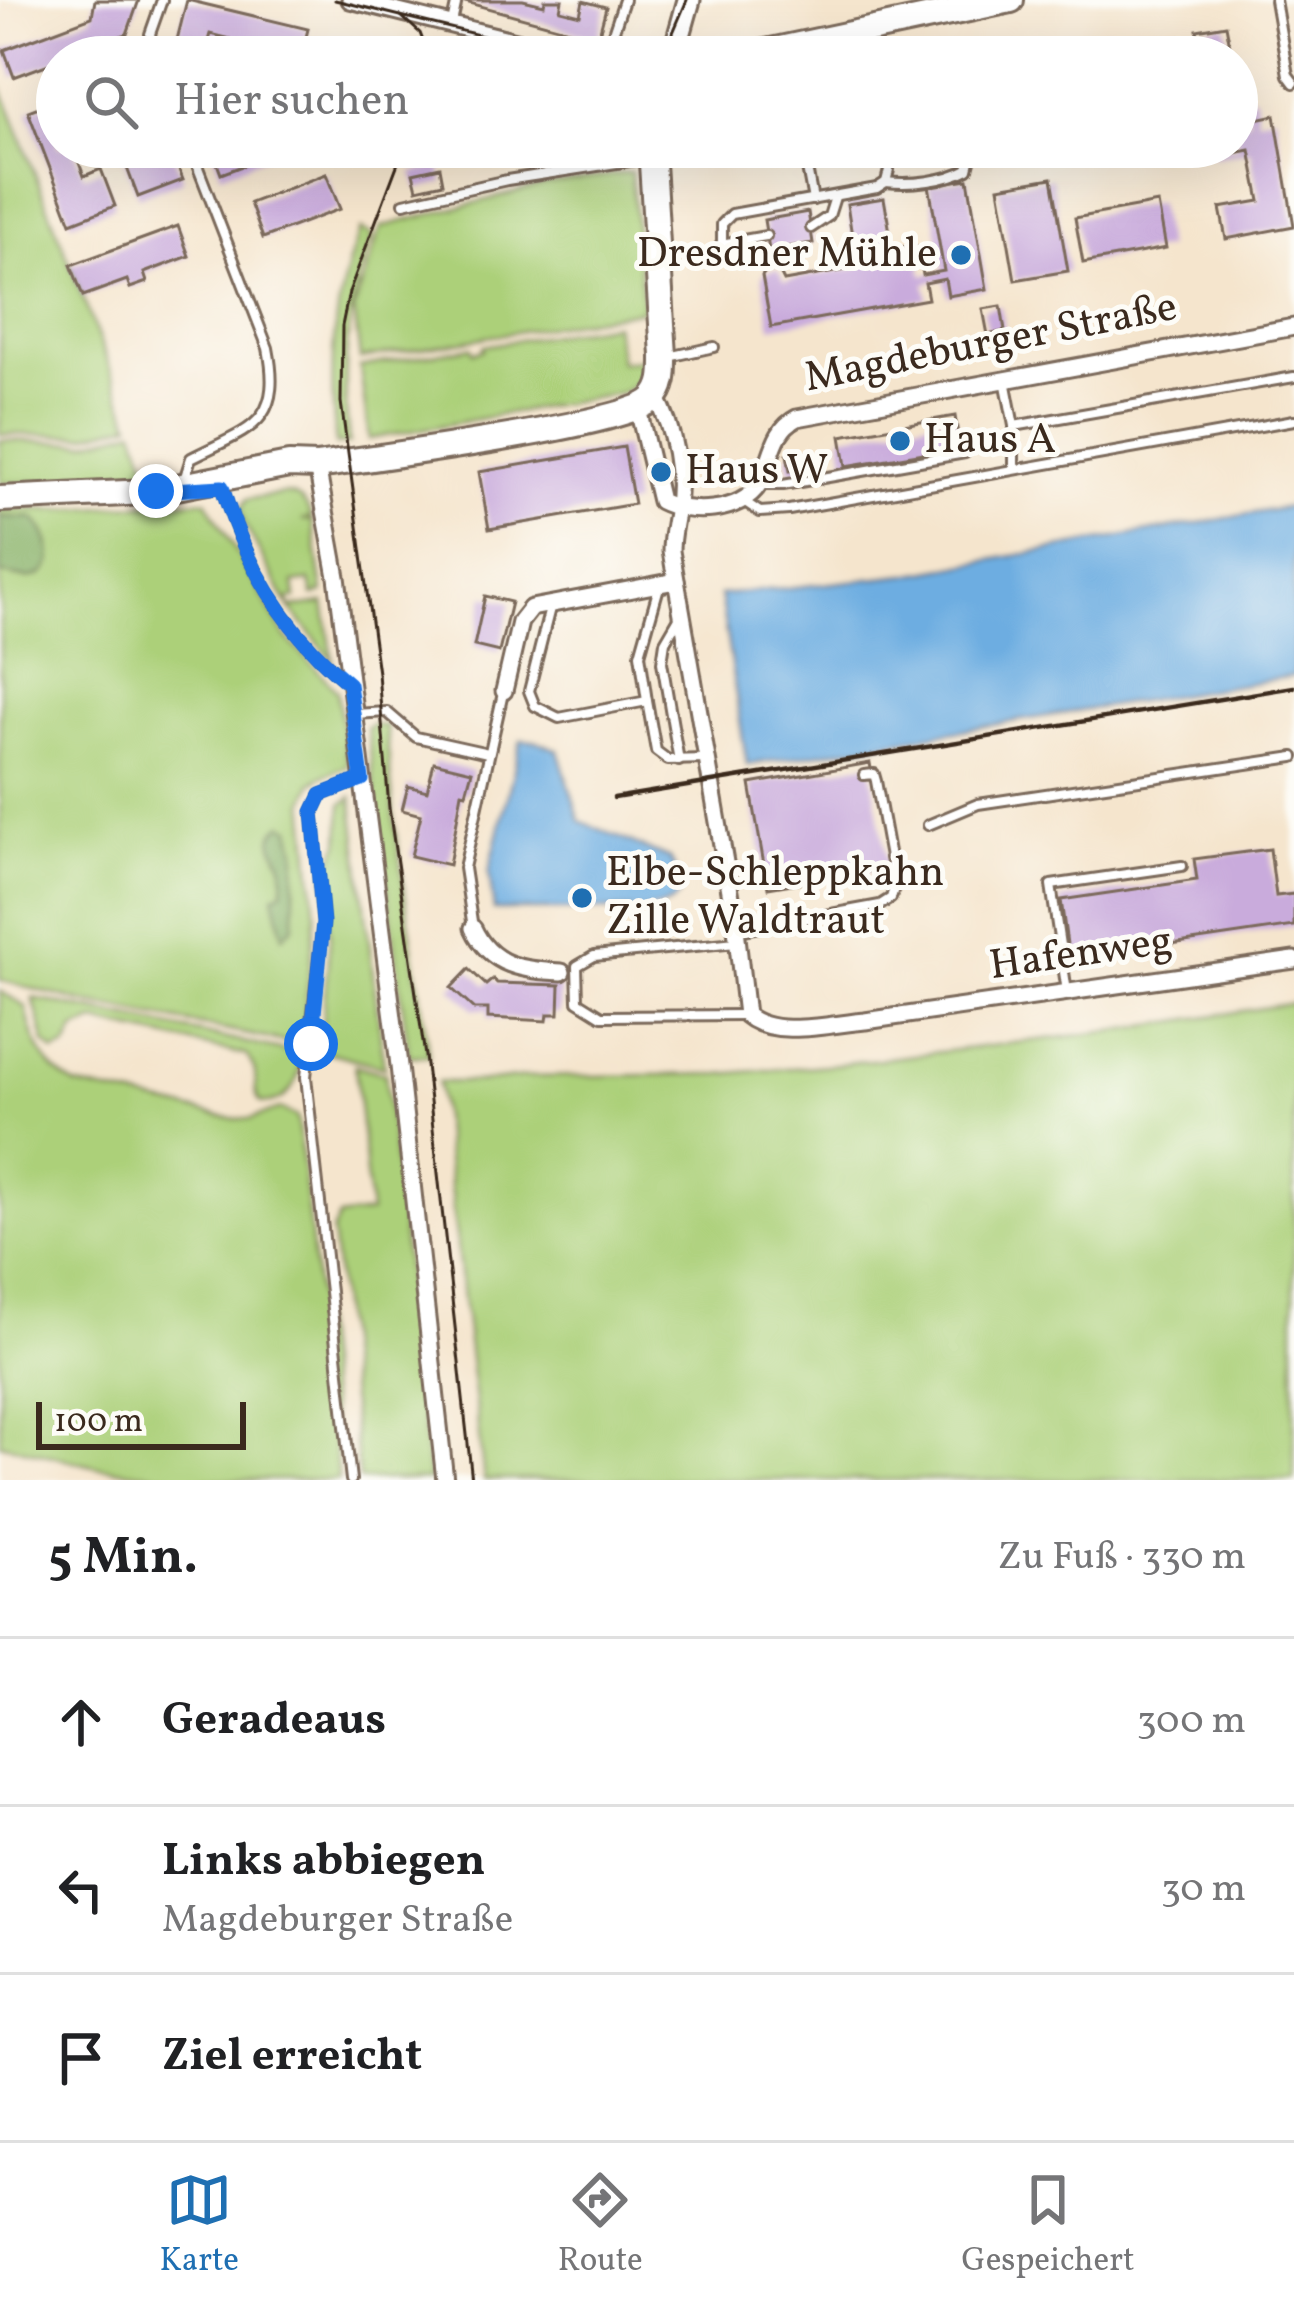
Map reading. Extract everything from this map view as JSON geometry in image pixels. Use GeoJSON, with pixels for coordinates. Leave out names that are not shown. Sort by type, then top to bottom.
{"type":"FeatureCollection","features":[{"type":"Feature","properties":{"kind":"main road"},"geometry":{"type":"LineString","coordinates":[[680,36],[689,0]]}},
{"type":"Feature","properties":{"kind":"main road"},"geometry":{"type":"LineString","coordinates":[[839,36],[932,9],[1011,0]]}},
{"type":"Feature","properties":{"kind":"main road"},"geometry":{"type":"LineString","coordinates":[[156,491],[289,465],[329,464],[588,422],[647,402],[662,388],[664,358],[652,168]]}},
{"type":"Feature","properties":{"kind":"main road"},"geometry":{"type":"LineString","coordinates":[[0,499],[69,490],[222,487],[291,478],[329,464]]}},
{"type":"Feature","properties":{"kind":"street"},"geometry":{"type":"LineString","coordinates":[[350,0],[499,36]]}},
{"type":"Feature","properties":{"kind":"street","name":"Magdeburger Straße"},"geometry":{"type":"LineString","coordinates":[[741,500],[759,484],[785,424],[797,418],[1294,327]]}},
{"type":"Feature","properties":{"kind":"street"},"geometry":{"type":"LineString","coordinates":[[647,402],[669,434],[678,470],[668,582],[681,615],[737,937],[746,1015]]}},
{"type":"Feature","properties":{"kind":"street"},"geometry":{"type":"LineString","coordinates":[[647,402],[654,491],[659,501],[677,508],[715,508],[741,500]]}},
{"type":"Feature","properties":{"kind":"street"},"geometry":{"type":"LineString","coordinates":[[329,464],[327,517],[398,1057],[445,1480]]}},
{"type":"Feature","properties":{"kind":"street"},"geometry":{"type":"LineString","coordinates":[[504,691],[524,614],[551,603],[668,582]]}},
{"type":"Feature","properties":{"kind":"street"},"geometry":{"type":"LineString","coordinates":[[473,928],[480,944],[496,959],[521,969],[562,972]]}},
{"type":"Feature","properties":{"kind":"street","name":"Hafenweg"},"geometry":{"type":"LineString","coordinates":[[746,1015],[758,1025],[800,1027],[1294,960]]}},
{"type":"Feature","properties":{"kind":"lane"},"geometry":{"type":"LineString","coordinates":[[151,36],[162,0]]}},
{"type":"Feature","properties":{"kind":"lane"},"geometry":{"type":"LineString","coordinates":[[452,24],[457,0]]}},
{"type":"Feature","properties":{"kind":"lane"},"geometry":{"type":"LineString","coordinates":[[612,36],[624,0]]}},
{"type":"Feature","properties":{"kind":"lane"},"geometry":{"type":"LineString","coordinates":[[1275,0],[1288,75],[1294,83]]}},
{"type":"Feature","properties":{"kind":"lane"},"geometry":{"type":"LineString","coordinates":[[862,31],[863,36]]}},
{"type":"Feature","properties":{"kind":"lane"},"geometry":{"type":"LineString","coordinates":[[182,486],[191,458],[249,432],[266,414],[274,381],[268,348],[198,168]]}},
{"type":"Feature","properties":{"kind":"lane"},"geometry":{"type":"LineString","coordinates":[[404,203],[571,168]]}},
{"type":"Feature","properties":{"kind":"lane"},"geometry":{"type":"LineString","coordinates":[[807,168],[813,200]]}},
{"type":"Feature","properties":{"kind":"lane"},"geometry":{"type":"LineString","coordinates":[[886,182],[887,168]]}},
{"type":"Feature","properties":{"kind":"lane"},"geometry":{"type":"LineString","coordinates":[[766,236],[722,246],[722,224],[732,214],[877,188],[886,182],[904,184],[960,174],[968,168]]}},
{"type":"Feature","properties":{"kind":"lane"},"geometry":{"type":"LineString","coordinates":[[811,228],[829,216],[836,196]]}},
{"type":"Feature","properties":{"kind":"lane"},"geometry":{"type":"LineString","coordinates":[[664,358],[714,347]]}},
{"type":"Feature","properties":{"kind":"lane"},"geometry":{"type":"LineString","coordinates":[[1014,426],[1294,377]]}},
{"type":"Feature","properties":{"kind":"lane"},"geometry":{"type":"LineString","coordinates":[[1005,380],[1014,426],[1014,468]]}},
{"type":"Feature","properties":{"kind":"lane"},"geometry":{"type":"LineString","coordinates":[[741,500],[760,512],[788,510],[1294,419]]}},
{"type":"Feature","properties":{"kind":"lane"},"geometry":{"type":"LineString","coordinates":[[759,484],[783,485],[965,453]]}},
{"type":"Feature","properties":{"kind":"lane"},"geometry":{"type":"LineString","coordinates":[[222,487],[236,532],[278,610],[316,657],[349,684]]}},
{"type":"Feature","properties":{"kind":"lane"},"geometry":{"type":"LineString","coordinates":[[668,582],[640,654],[656,751],[679,761],[705,759]]}},
{"type":"Feature","properties":{"kind":"lane"},"geometry":{"type":"LineString","coordinates":[[551,603],[529,691],[535,706],[559,718],[646,701]]}},
{"type":"Feature","properties":{"kind":"lane"},"geometry":{"type":"LineString","coordinates":[[679,761],[662,662],[664,642],[681,615]]}},
{"type":"Feature","properties":{"kind":"lane"},"geometry":{"type":"LineString","coordinates":[[473,928],[464,868],[504,691]]}},
{"type":"Feature","properties":{"kind":"lane"},"geometry":{"type":"LineString","coordinates":[[353,714],[387,712],[416,737],[488,753]]}},
{"type":"Feature","properties":{"kind":"lane"},"geometry":{"type":"LineString","coordinates":[[928,825],[978,804],[1294,757]]}},
{"type":"Feature","properties":{"kind":"lane"},"geometry":{"type":"LineString","coordinates":[[746,1015],[602,1016],[578,1001],[577,966],[594,956],[737,937],[880,905],[891,898],[896,885],[874,774],[864,775]]}},
{"type":"Feature","properties":{"kind":"lane"},"geometry":{"type":"LineString","coordinates":[[351,1480],[306,1077],[323,923],[313,812],[321,795],[362,779]]}},
{"type":"Feature","properties":{"kind":"lane"},"geometry":{"type":"LineString","coordinates":[[1067,993],[1051,885],[1182,866]]}},
{"type":"Feature","properties":{"kind":"green space"},"geometry":{"type":"Polygon","coordinates":[[[0,83],[131,423],[84,436],[0,434],[0,83]]]}},
{"type":"Feature","properties":{"kind":"green space"},"geometry":{"type":"Polygon","coordinates":[[[631,172],[643,310],[360,359],[354,309],[381,227],[549,184],[631,172]]]}},
{"type":"Feature","properties":{"kind":"green space"},"geometry":{"type":"Polygon","coordinates":[[[360,230],[373,235],[348,337],[349,443],[336,445],[334,336],[343,284],[360,230]]]}},
{"type":"Feature","properties":{"kind":"green space"},"geometry":{"type":"Polygon","coordinates":[[[614,324],[620,362],[648,359],[640,380],[620,393],[369,439],[360,367],[471,347],[473,352],[483,346],[614,324]]]}},
{"type":"Feature","properties":{"kind":"green space"},"geometry":{"type":"Polygon","coordinates":[[[135,429],[151,476],[0,483],[0,440],[85,443],[135,429]]]}},
{"type":"Feature","properties":{"kind":"green space"},"geometry":{"type":"Polygon","coordinates":[[[285,494],[299,498],[311,518],[302,520],[311,520],[313,525],[323,593],[313,595],[310,581],[294,583],[296,598],[289,599],[290,608],[324,603],[333,661],[289,607],[244,523],[242,508],[247,499],[285,494]]]}},
{"type":"Feature","properties":{"kind":"green space"},"geometry":{"type":"Polygon","coordinates":[[[206,500],[286,637],[337,691],[348,766],[320,777],[305,802],[316,914],[301,1045],[82,1002],[0,980],[0,574],[32,578],[42,574],[48,568],[50,551],[33,518],[0,517],[0,509],[61,510],[206,500]]]}},
{"type":"Feature","properties":{"kind":"green space"},"geometry":{"type":"Polygon","coordinates":[[[0,517],[33,518],[39,524],[50,551],[48,568],[42,574],[28,578],[0,574],[0,517]]]}},
{"type":"Feature","properties":{"kind":"green space"},"geometry":{"type":"Polygon","coordinates":[[[386,726],[395,827],[429,1056],[409,1056],[367,728],[386,726]]]}},
{"type":"Feature","properties":{"kind":"green space"},"geometry":{"type":"Polygon","coordinates":[[[352,797],[384,1067],[320,1050],[330,937],[325,875],[340,843],[342,804],[352,797]]]}},
{"type":"Feature","properties":{"kind":"green space"},"geometry":{"type":"Polygon","coordinates":[[[283,824],[291,828],[296,851],[294,925],[283,936],[274,895],[283,890],[283,870],[272,840],[283,824]]]}},
{"type":"Feature","properties":{"kind":"green space"},"geometry":{"type":"Polygon","coordinates":[[[0,991],[26,1007],[41,1052],[75,1085],[234,1119],[251,1119],[280,1109],[297,1117],[338,1480],[196,1480],[97,1467],[0,1443],[0,991]]]}},
{"type":"Feature","properties":{"kind":"green space"},"geometry":{"type":"Polygon","coordinates":[[[33,998],[300,1054],[299,1072],[286,1095],[261,1103],[254,1068],[246,1055],[95,1022],[75,1030],[67,1047],[55,1052],[45,1043],[33,998]]]}},
{"type":"Feature","properties":{"kind":"green space"},"geometry":{"type":"Polygon","coordinates":[[[1294,1003],[1294,1480],[484,1480],[438,1082],[720,1074],[840,1064],[1113,1031],[1294,1003]]]}},
{"type":"Feature","properties":{"kind":"green space"},"geometry":{"type":"Polygon","coordinates":[[[355,1065],[385,1074],[429,1480],[359,1480],[332,1231],[339,1217],[370,1213],[355,1065]]]}},
{"type":"Feature","properties":{"kind":"water"},"geometry":{"type":"Polygon","coordinates":[[[1294,506],[1294,676],[747,765],[720,595],[907,575],[1294,506]]]}},
{"type":"Feature","properties":{"kind":"water"},"geometry":{"type":"Polygon","coordinates":[[[521,740],[558,750],[580,821],[670,859],[680,890],[673,901],[644,910],[494,910],[489,872],[521,740]]]}},
{"type":"Feature","properties":{"kind":"building"},"geometry":{"type":"Polygon","coordinates":[[[95,0],[139,0],[127,34],[41,36],[92,17],[95,0]]]}},
{"type":"Feature","properties":{"kind":"building"},"geometry":{"type":"Polygon","coordinates":[[[187,0],[308,29],[306,36],[178,36],[187,0]]]}},
{"type":"Feature","properties":{"kind":"building"},"geometry":{"type":"Polygon","coordinates":[[[458,0],[523,0],[544,5],[545,0],[562,0],[560,10],[580,15],[583,1],[606,7],[599,36],[458,0]]]}},
{"type":"Feature","properties":{"kind":"building"},"geometry":{"type":"Polygon","coordinates":[[[1226,25],[1228,36],[1198,36],[1197,30],[1226,25]]]}},
{"type":"Feature","properties":{"kind":"building"},"geometry":{"type":"Polygon","coordinates":[[[36,38],[36,69],[14,77],[4,50],[36,38]]]}},
{"type":"Feature","properties":{"kind":"building"},"geometry":{"type":"Polygon","coordinates":[[[36,108],[36,132],[28,111],[36,108]]]}},
{"type":"Feature","properties":{"kind":"building"},"geometry":{"type":"Polygon","coordinates":[[[1275,115],[1294,226],[1226,239],[1220,208],[1260,201],[1254,168],[1258,168],[1258,119],[1275,115]]]}},
{"type":"Feature","properties":{"kind":"building"},"geometry":{"type":"Polygon","coordinates":[[[50,168],[81,168],[84,176],[101,169],[115,206],[71,223],[50,168]]]}},
{"type":"Feature","properties":{"kind":"building"},"geometry":{"type":"Polygon","coordinates":[[[127,168],[178,168],[183,180],[138,197],[127,168]]]}},
{"type":"Feature","properties":{"kind":"building"},"geometry":{"type":"Polygon","coordinates":[[[440,168],[443,183],[417,189],[413,173],[440,168]]]}},
{"type":"Feature","properties":{"kind":"building"},"geometry":{"type":"Polygon","coordinates":[[[326,174],[340,209],[263,238],[250,203],[326,174]]]}},
{"type":"Feature","properties":{"kind":"building"},"geometry":{"type":"Polygon","coordinates":[[[1052,178],[1068,271],[1015,280],[999,187],[1052,178]]]}},
{"type":"Feature","properties":{"kind":"building","name":"Dresdner Mühle"},"geometry":{"type":"Polygon","coordinates":[[[968,179],[987,289],[948,296],[945,279],[925,283],[928,299],[771,327],[765,272],[778,269],[784,281],[857,268],[847,204],[884,198],[895,261],[900,260],[901,247],[914,245],[923,275],[944,271],[929,185],[968,179]]]}},
{"type":"Feature","properties":{"kind":"building"},"geometry":{"type":"Polygon","coordinates":[[[1158,203],[1166,248],[1083,263],[1075,218],[1158,203]]]}},
{"type":"Feature","properties":{"kind":"building"},"geometry":{"type":"Polygon","coordinates":[[[808,212],[813,243],[769,250],[764,220],[808,212]]]}},
{"type":"Feature","properties":{"kind":"building"},"geometry":{"type":"Polygon","coordinates":[[[178,226],[189,256],[144,273],[147,282],[130,288],[127,280],[83,296],[71,265],[178,226]]]}},
{"type":"Feature","properties":{"kind":"building"},"geometry":{"type":"Polygon","coordinates":[[[1001,306],[1005,331],[988,335],[983,309],[1001,306]]]}},
{"type":"Feature","properties":{"kind":"building","name":"Haus A"},"geometry":{"type":"Polygon","coordinates":[[[955,416],[960,447],[846,466],[841,436],[955,416]]]}},
{"type":"Feature","properties":{"kind":"building"},"geometry":{"type":"Polygon","coordinates":[[[624,447],[634,504],[489,529],[479,472],[624,447]]]}},
{"type":"Feature","properties":{"kind":"building"},"geometry":{"type":"Polygon","coordinates":[[[813,451],[816,466],[790,471],[787,455],[813,451]]]}},
{"type":"Feature","properties":{"kind":"building"},"geometry":{"type":"Polygon","coordinates":[[[485,596],[511,602],[499,652],[474,646],[485,596]]]}},
{"type":"Feature","properties":{"kind":"building"},"geometry":{"type":"Polygon","coordinates":[[[434,762],[472,771],[466,793],[462,792],[449,865],[411,856],[421,815],[402,810],[408,786],[427,791],[434,762]]]}},
{"type":"Feature","properties":{"kind":"building"},"geometry":{"type":"Polygon","coordinates":[[[870,763],[888,868],[768,888],[750,784],[870,763]]]}},
{"type":"Feature","properties":{"kind":"building"},"geometry":{"type":"Polygon","coordinates":[[[1270,849],[1276,896],[1294,894],[1294,926],[1069,959],[1061,900],[1197,880],[1194,859],[1270,849]]]}},
{"type":"Feature","properties":{"kind":"building"},"geometry":{"type":"Polygon","coordinates":[[[469,969],[486,985],[493,979],[497,983],[560,985],[559,1014],[548,1014],[547,1021],[488,1018],[488,1009],[474,1009],[451,988],[469,969]]]}},
{"type":"Feature","properties":{"kind":"tram line"},"geometry":{"type":"LineString","coordinates":[[335,0],[483,36]]}},
{"type":"Feature","properties":{"kind":"tram line"},"geometry":{"type":"LineString","coordinates":[[672,36],[687,0]]}},
{"type":"Feature","properties":{"kind":"tram line"},"geometry":{"type":"LineString","coordinates":[[401,16],[421,36]]}},
{"type":"Feature","properties":{"kind":"tram line"},"geometry":{"type":"LineString","coordinates":[[396,168],[349,292],[342,326],[341,402],[378,673],[389,808],[425,1056],[472,1480]]}},
{"type":"Feature","properties":{"kind":"railway"},"geometry":{"type":"LineString","coordinates":[[614,798],[1294,687]]}},
{"type":"Feature","properties":{"kind":"place","name":"Dresdner Mühle"},"geometry":{"type":"Point","coordinates":[961,255]}},
{"type":"Feature","properties":{"kind":"place","name":"Haus A"},"geometry":{"type":"Point","coordinates":[900,441]}},
{"type":"Feature","properties":{"kind":"place","name":"Haus W"},"geometry":{"type":"Point","coordinates":[661,472]}},
{"type":"Feature","properties":{"kind":"place","name":"Elbe-Schleppkahn Zille Waldtraut"},"geometry":{"type":"Point","coordinates":[582,898]}},
{"type":"Feature","properties":{"kind":"route"},"geometry":{"type":"LineString","coordinates":[[156,491],[222,487],[236,532],[278,610],[316,657],[349,684],[362,779],[321,795],[313,812],[323,923],[311,1044]]}}]}
